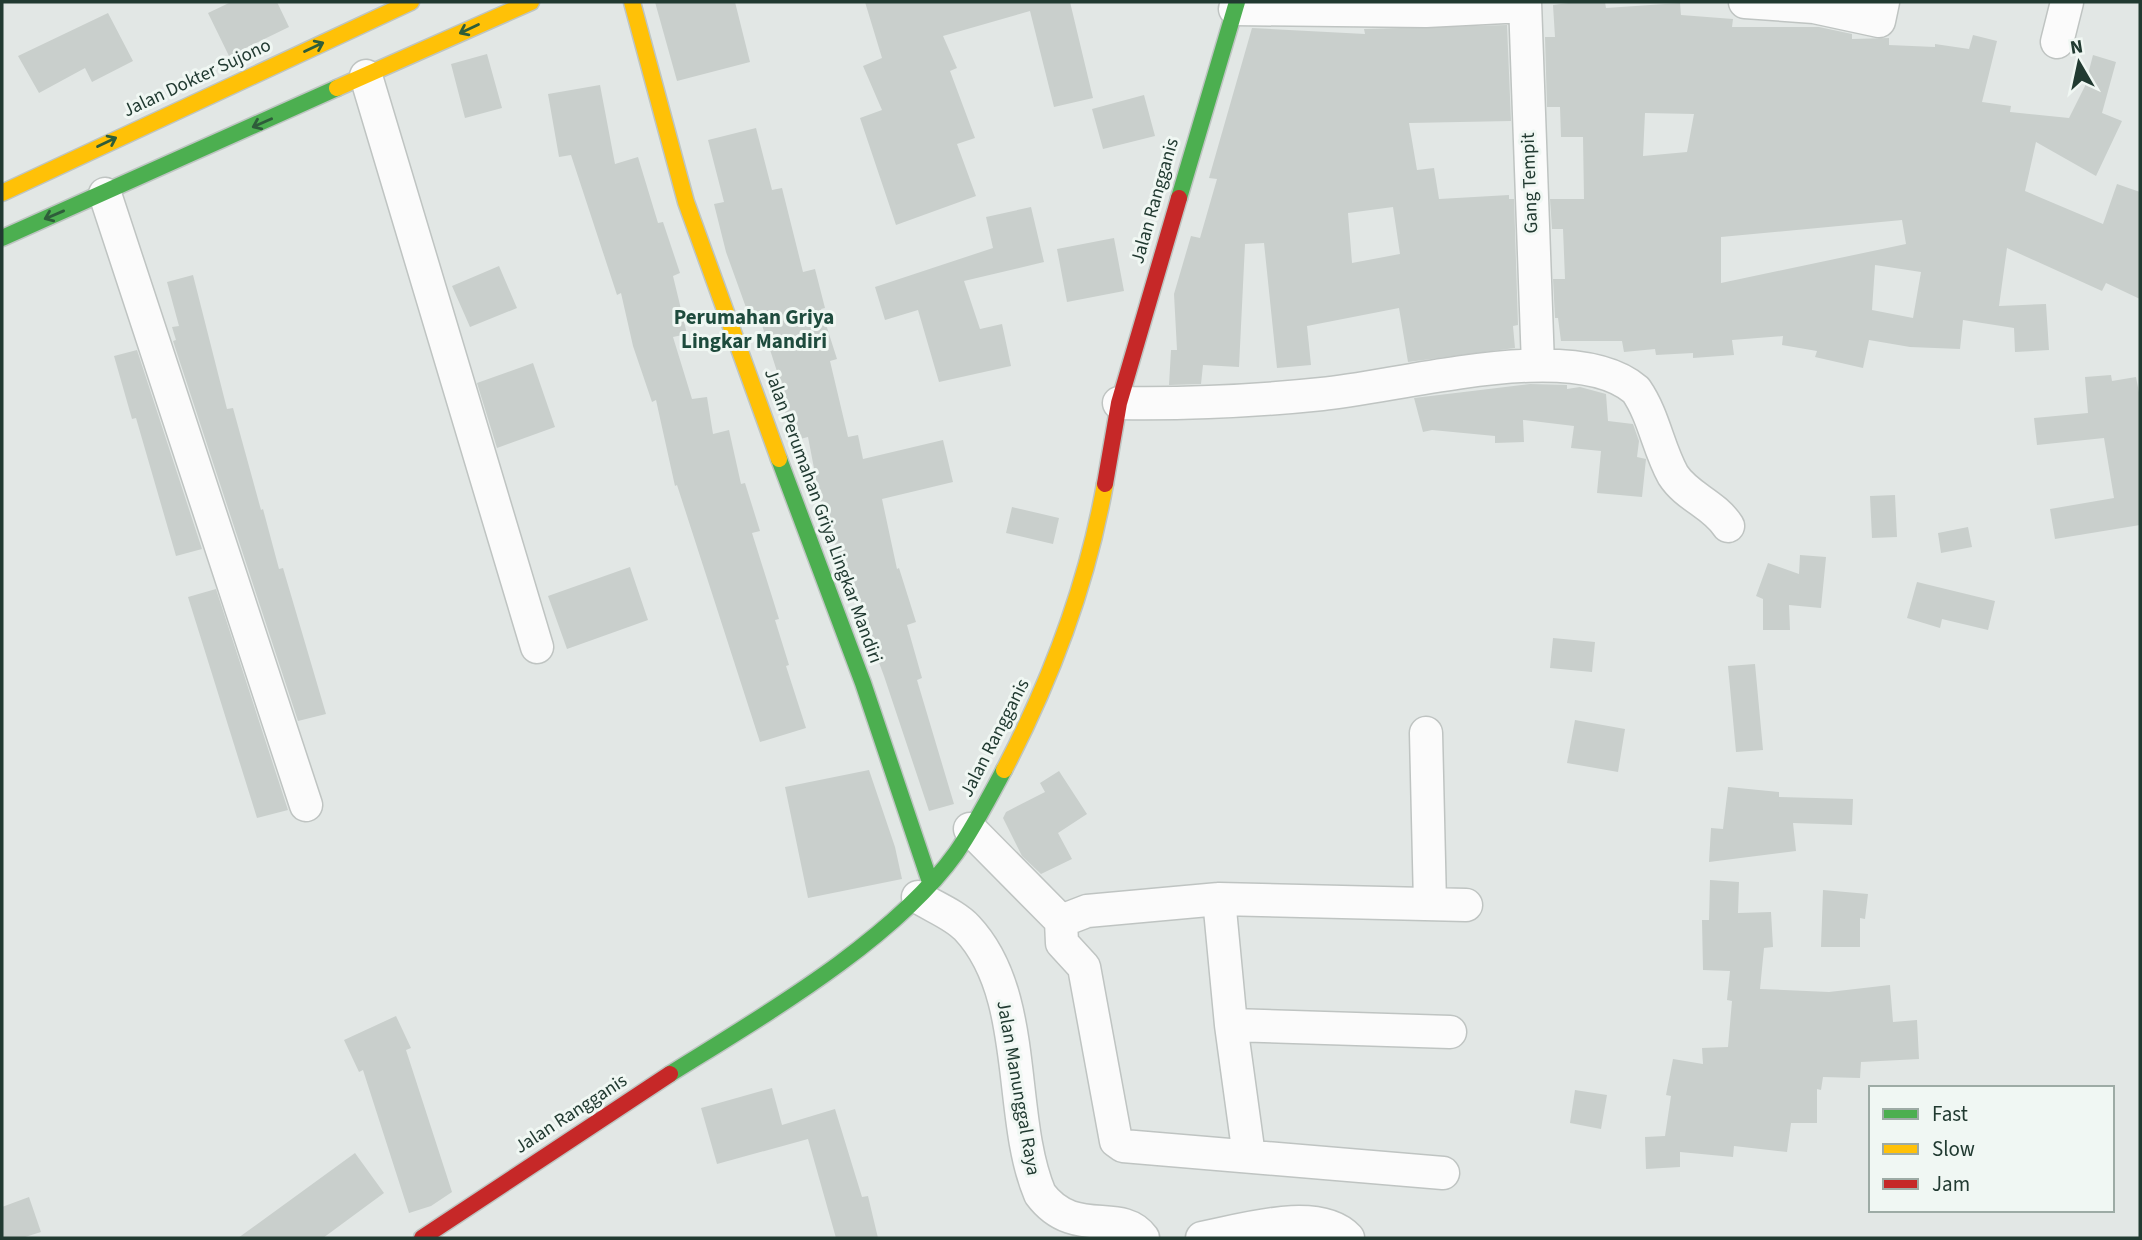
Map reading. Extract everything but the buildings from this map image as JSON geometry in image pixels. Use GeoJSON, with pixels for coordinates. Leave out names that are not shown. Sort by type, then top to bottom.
{"type":"FeatureCollection","features":[{"type":"Feature","properties":{"kind":"main road"},"geometry":{"type":"LineString","coordinates":[[2,237],[105,194],[531,2]]}},
{"type":"Feature","properties":{"kind":"main road","name":"Jalan Perumahan Griya Lingkar Mandiri"},"geometry":{"type":"LineString","coordinates":[[632,2],[668,127],[686,202],[863,683],[924,890]]}},
{"type":"Feature","properties":{"kind":"main road","name":"Jalan Dokter Sujono"},"geometry":{"type":"LineString","coordinates":[[2,193],[396,5]]}},
{"type":"Feature","properties":{"kind":"main road","name":"Jalan Rangganis"},"geometry":{"type":"LineString","coordinates":[[422,1238],[621,1105],[774,1009],[880,931],[924,890],[970,829],[1032,716],[1071,619],[1099,517],[1119,403],[1236,5]]}},
{"type":"Feature","properties":{"kind":"street"},"geometry":{"type":"LineString","coordinates":[[1745,2],[1814,7],[1879,21],[1883,2]]}},
{"type":"Feature","properties":{"kind":"street"},"geometry":{"type":"LineString","coordinates":[[2057,42],[2067,2]]}},
{"type":"Feature","properties":{"kind":"street"},"geometry":{"type":"LineString","coordinates":[[1236,5],[1426,11],[1524,4]]}},
{"type":"Feature","properties":{"kind":"street","name":"Gang Tempit"},"geometry":{"type":"LineString","coordinates":[[1524,4],[1538,365]]}},
{"type":"Feature","properties":{"kind":"street"},"geometry":{"type":"LineString","coordinates":[[366,76],[537,647]]}},
{"type":"Feature","properties":{"kind":"street"},"geometry":{"type":"LineString","coordinates":[[105,194],[306,805]]}},
{"type":"Feature","properties":{"kind":"street"},"geometry":{"type":"LineString","coordinates":[[1119,403],[1202,404],[1306,396],[1359,391],[1462,372],[1538,365],[1588,369],[1626,381],[1643,400],[1673,474],[1684,489],[1720,514],[1728,526]]}},
{"type":"Feature","properties":{"kind":"street"},"geometry":{"type":"LineString","coordinates":[[1426,733],[1430,904]]}},
{"type":"Feature","properties":{"kind":"street"},"geometry":{"type":"LineString","coordinates":[[970,829],[1061,921],[1062,943],[1084,967],[1116,1141],[1123,1146],[1443,1173]]}},
{"type":"Feature","properties":{"kind":"street","name":"Jalan Manunggal Raya"},"geometry":{"type":"LineString","coordinates":[[924,890],[965,926],[990,967],[1010,1026],[1018,1087],[1040,1194],[1051,1208],[1066,1219],[1083,1224],[1127,1225],[1143,1238]]}},
{"type":"Feature","properties":{"kind":"street"},"geometry":{"type":"LineString","coordinates":[[1061,921],[1087,911],[1220,899],[1466,905]]}},
{"type":"Feature","properties":{"kind":"street"},"geometry":{"type":"LineString","coordinates":[[1220,899],[1231,1025],[1249,1156]]}},
{"type":"Feature","properties":{"kind":"street"},"geometry":{"type":"LineString","coordinates":[[1231,1025],[1450,1032]]}},
{"type":"Feature","properties":{"kind":"street"},"geometry":{"type":"LineString","coordinates":[[1202,1238],[1287,1222],[1323,1224],[1349,1238]]}},
{"type":"Feature","properties":{"kind":"traffic: fast"},"geometry":{"type":"LineString","coordinates":[[1179,198],[1237,2]]}},
{"type":"Feature","properties":{"kind":"traffic: fast"},"geometry":{"type":"LineString","coordinates":[[2,238],[337,88]]}},
{"type":"Feature","properties":{"kind":"traffic: fast"},"geometry":{"type":"LineString","coordinates":[[779,459],[863,683],[930,882]]}},
{"type":"Feature","properties":{"kind":"traffic: fast"},"geometry":{"type":"LineString","coordinates":[[670,1074],[824,975],[898,917],[956,853],[1004,770]]}},
{"type":"Feature","properties":{"kind":"traffic: slow"},"geometry":{"type":"LineString","coordinates":[[2,193],[411,2]]}},
{"type":"Feature","properties":{"kind":"traffic: slow"},"geometry":{"type":"LineString","coordinates":[[337,88],[531,2]]}},
{"type":"Feature","properties":{"kind":"traffic: slow"},"geometry":{"type":"LineString","coordinates":[[632,2],[686,202],[779,459]]}},
{"type":"Feature","properties":{"kind":"traffic: slow"},"geometry":{"type":"LineString","coordinates":[[1004,770],[1052,667],[1078,595],[1105,484]]}},
{"type":"Feature","properties":{"kind":"traffic: jam"},"geometry":{"type":"LineString","coordinates":[[1105,484],[1119,403],[1179,198]]}},
{"type":"Feature","properties":{"kind":"traffic: jam"},"geometry":{"type":"LineString","coordinates":[[422,1238],[670,1074]]}},
{"type":"Feature","properties":{"kind":"district","name":"Perumahan Griya Lingkar Mandiri"},"geometry":{"type":"Point","coordinates":[754,329]}}]}
